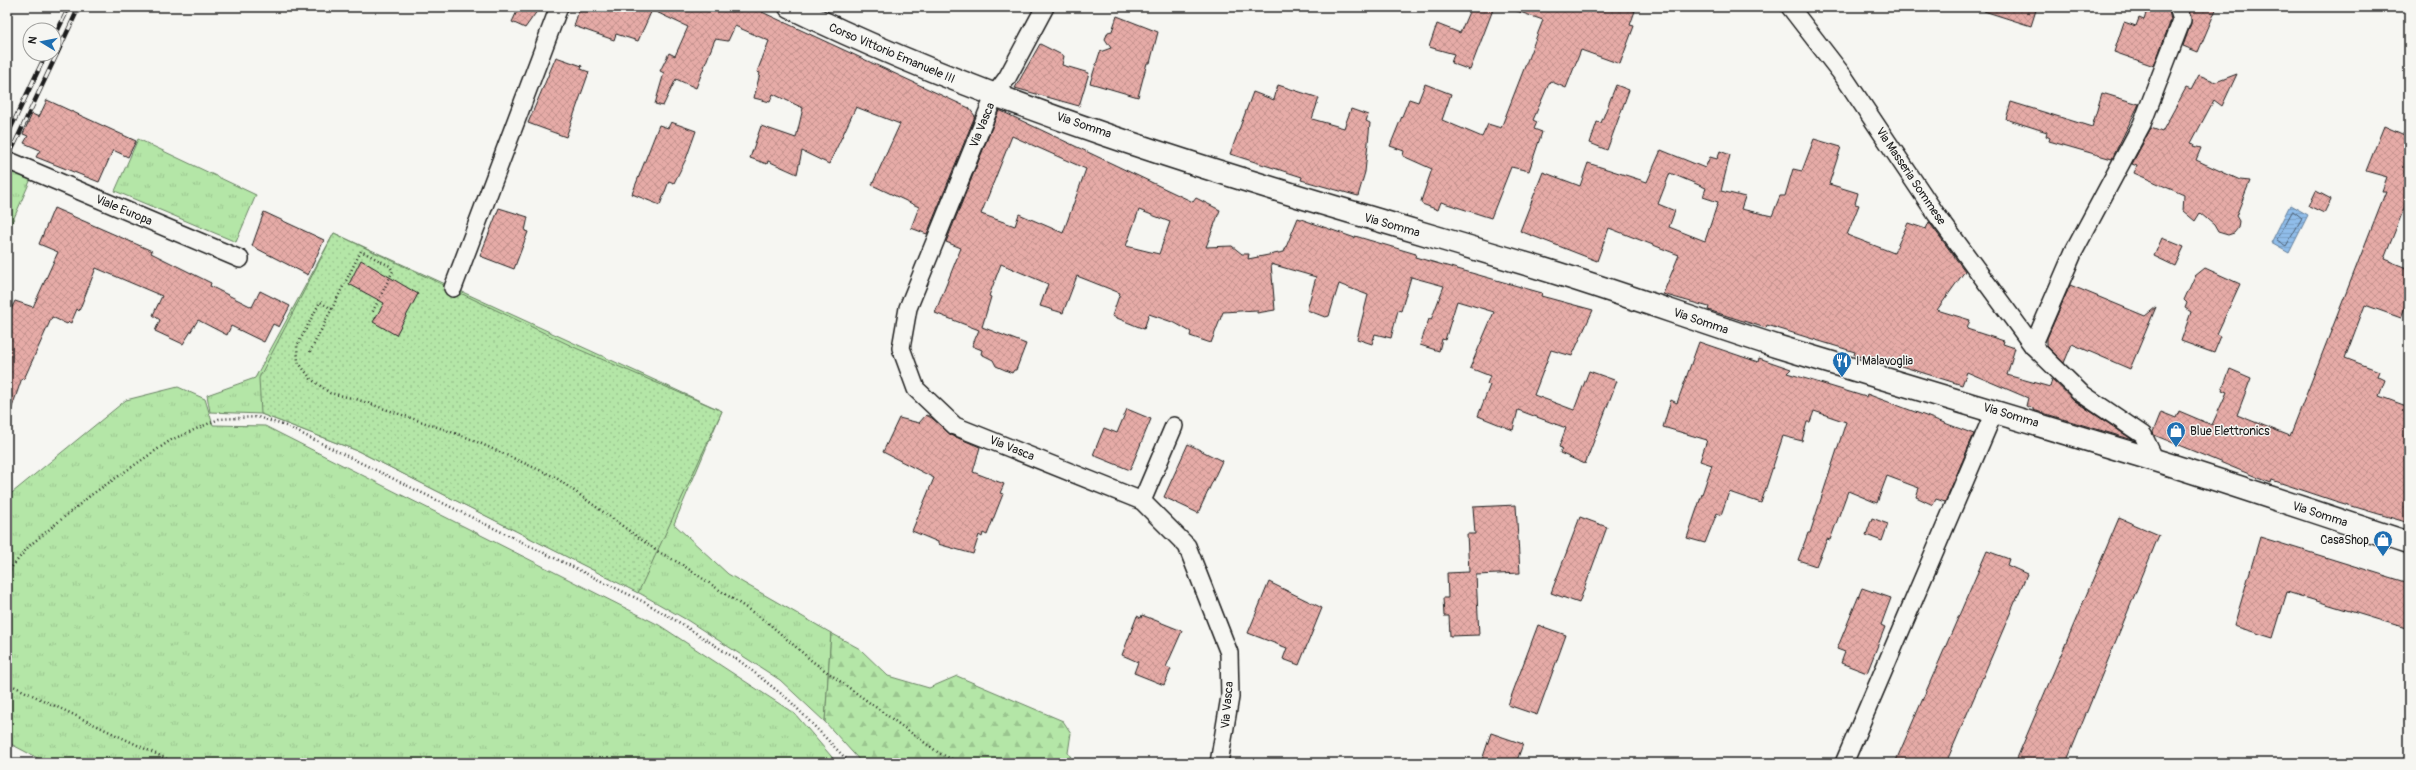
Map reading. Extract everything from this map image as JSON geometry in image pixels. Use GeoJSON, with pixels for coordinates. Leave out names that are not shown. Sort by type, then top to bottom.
{"type":"FeatureCollection","features":[{"type":"Feature","properties":{"kind":"street"},"geometry":{"type":"LineString","coordinates":[[453,288],[559,7]]}},
{"type":"Feature","properties":{"kind":"street","name":"Corso Vittorio Emanuele III"},"geometry":{"type":"LineString","coordinates":[[790,7],[862,40],[964,83],[995,94]]}},
{"type":"Feature","properties":{"kind":"street","name":"Via Vasca"},"geometry":{"type":"LineString","coordinates":[[1045,7],[1007,78],[995,94],[908,308],[901,348],[916,389],[954,426],[1142,501],[1187,546],[1229,652],[1230,697],[1219,763]]}},
{"type":"Feature","properties":{"kind":"street","name":"Via Masseria Sommese"},"geometry":{"type":"LineString","coordinates":[[1790,7],[1844,77],[1936,214],[2033,346],[2081,393],[2143,435],[2155,460]]}},
{"type":"Feature","properties":{"kind":"street"},"geometry":{"type":"LineString","coordinates":[[2033,346],[2074,251],[2142,124],[2182,20],[2178,7]]}},
{"type":"Feature","properties":{"kind":"street","name":"Via Somma"},"geometry":{"type":"LineString","coordinates":[[995,94],[1140,145],[1355,214],[1584,282],[1776,346],[1995,410],[2155,460],[2409,543]]}},
{"type":"Feature","properties":{"kind":"street","name":"Viale Europa"},"geometry":{"type":"LineString","coordinates":[[7,160],[240,259]]}},
{"type":"Feature","properties":{"kind":"street"},"geometry":{"type":"LineString","coordinates":[[1844,763],[1995,410]]}},
{"type":"Feature","properties":{"kind":"street"},"geometry":{"type":"LineString","coordinates":[[1142,501],[1174,426]]}},
{"type":"Feature","properties":{"kind":"path"},"geometry":{"type":"LineString","coordinates":[[310,352],[361,251],[390,266],[393,271],[372,313]]}},
{"type":"Feature","properties":{"kind":"path"},"geometry":{"type":"LineString","coordinates":[[332,309],[320,302],[298,346],[298,362],[311,379],[330,393],[356,399],[466,437],[555,477],[657,551],[681,564],[767,622],[812,661],[933,748],[960,763]]}},
{"type":"Feature","properties":{"kind":"path"},"geometry":{"type":"LineString","coordinates":[[7,573],[29,546],[91,495],[171,440],[220,419],[258,417],[286,426],[646,603],[741,662],[789,700],[850,763]]}},
{"type":"Feature","properties":{"kind":"path"},"geometry":{"type":"LineString","coordinates":[[7,684],[175,763]]}},
{"type":"Feature","properties":{"kind":"green space"},"geometry":{"type":"Polygon","coordinates":[[[138,139],[256,195],[236,242],[115,191],[138,139]]]}},
{"type":"Feature","properties":{"kind":"green space"},"geometry":{"type":"Polygon","coordinates":[[[7,169],[31,179],[7,234],[7,169]]]}},
{"type":"Feature","properties":{"kind":"green space"},"geometry":{"type":"Polygon","coordinates":[[[334,233],[722,411],[674,524],[728,574],[831,633],[825,722],[780,680],[687,620],[641,594],[358,451],[261,414],[210,412],[207,395],[255,378],[334,233]]]}},
{"type":"Feature","properties":{"kind":"green space"},"geometry":{"type":"Polygon","coordinates":[[[334,233],[578,349],[722,411],[638,593],[358,451],[261,414],[259,378],[334,233]]]}},
{"type":"Feature","properties":{"kind":"green space"},"geometry":{"type":"Polygon","coordinates":[[[178,387],[205,399],[213,425],[265,426],[659,625],[795,714],[837,763],[47,763],[7,742],[7,497],[126,400],[178,387]]]}},
{"type":"Feature","properties":{"kind":"green space"},"geometry":{"type":"Polygon","coordinates":[[[831,633],[860,649],[888,676],[929,688],[957,676],[1063,721],[1071,733],[1068,753],[1075,763],[862,763],[825,722],[831,633]]]}},
{"type":"Feature","properties":{"kind":"water"},"geometry":{"type":"Polygon","coordinates":[[[2290,205],[2308,215],[2289,253],[2271,243],[2290,205]]]}},
{"type":"Feature","properties":{"kind":"building"},"geometry":{"type":"Polygon","coordinates":[[[519,7],[540,7],[525,28],[512,22],[519,7]]]}},
{"type":"Feature","properties":{"kind":"building"},"geometry":{"type":"Polygon","coordinates":[[[580,7],[764,7],[762,12],[969,108],[975,116],[927,234],[911,228],[919,207],[872,185],[900,124],[856,107],[829,164],[802,151],[797,174],[768,161],[767,164],[750,158],[761,126],[796,138],[803,108],[773,94],[770,102],[754,98],[760,73],[757,72],[769,41],[735,26],[728,41],[715,39],[696,88],[676,79],[663,106],[655,104],[664,73],[660,71],[669,53],[675,56],[688,27],[652,10],[638,41],[616,34],[614,40],[574,26],[580,7]]]}},
{"type":"Feature","properties":{"kind":"building"},"geometry":{"type":"Polygon","coordinates":[[[1471,7],[1494,7],[1470,70],[1451,63],[1454,54],[1429,47],[1437,24],[1460,33],[1471,7]]]}},
{"type":"Feature","properties":{"kind":"building"},"geometry":{"type":"Polygon","coordinates":[[[1515,7],[1622,7],[1635,11],[1630,25],[1634,26],[1620,64],[1581,50],[1566,88],[1550,81],[1533,120],[1537,122],[1534,129],[1542,132],[1529,171],[1511,167],[1491,218],[1441,202],[1438,210],[1422,204],[1421,201],[1432,169],[1403,156],[1404,151],[1390,146],[1409,99],[1418,102],[1425,84],[1451,94],[1442,120],[1482,137],[1488,124],[1501,128],[1543,20],[1514,10],[1515,7]]]}},
{"type":"Feature","properties":{"kind":"building"},"geometry":{"type":"Polygon","coordinates":[[[1985,7],[2037,7],[2031,26],[1984,11],[1985,7]]]}},
{"type":"Feature","properties":{"kind":"building"},"geometry":{"type":"Polygon","coordinates":[[[2148,7],[2157,7],[2169,11],[2171,20],[2154,66],[2114,52],[2124,22],[2136,26],[2139,18],[2144,20],[2148,7]]]}},
{"type":"Feature","properties":{"kind":"building"},"geometry":{"type":"Polygon","coordinates":[[[2188,7],[2217,7],[2198,52],[2183,46],[2191,23],[2188,7]]]}},
{"type":"Feature","properties":{"kind":"building"},"geometry":{"type":"Polygon","coordinates":[[[1117,16],[1158,32],[1150,63],[1147,63],[1138,97],[1090,83],[1100,52],[1111,48],[1105,39],[1108,32],[1112,31],[1117,16]]]}},
{"type":"Feature","properties":{"kind":"building"},"geometry":{"type":"Polygon","coordinates":[[[1040,44],[1064,56],[1062,65],[1089,73],[1079,106],[1015,88],[1040,44]]]}},
{"type":"Feature","properties":{"kind":"building"},"geometry":{"type":"Polygon","coordinates":[[[556,57],[582,66],[581,69],[589,72],[566,137],[528,123],[556,57]]]}},
{"type":"Feature","properties":{"kind":"building"},"geometry":{"type":"Polygon","coordinates":[[[2237,74],[2222,106],[2214,100],[2191,143],[2194,144],[2193,146],[2201,148],[2196,160],[2240,180],[2250,181],[2236,216],[2239,221],[2238,228],[2234,233],[2228,235],[2218,232],[2214,225],[2200,213],[2195,221],[2183,211],[2184,195],[2134,173],[2137,166],[2132,164],[2151,128],[2162,132],[2186,88],[2191,90],[2199,75],[2216,82],[2237,74]]]}},
{"type":"Feature","properties":{"kind":"building"},"geometry":{"type":"Polygon","coordinates":[[[1278,85],[1319,98],[1312,119],[1344,128],[1351,109],[1368,115],[1366,121],[1370,123],[1365,172],[1358,196],[1301,180],[1302,177],[1230,154],[1253,92],[1274,100],[1278,85]]]}},
{"type":"Feature","properties":{"kind":"building"},"geometry":{"type":"Polygon","coordinates":[[[1616,85],[1629,90],[1607,150],[1590,143],[1597,122],[1601,123],[1616,85]]]}},
{"type":"Feature","properties":{"kind":"building"},"geometry":{"type":"Polygon","coordinates":[[[2102,93],[2139,104],[2112,159],[2049,141],[2050,138],[2046,136],[2047,132],[2006,119],[2011,102],[2092,127],[2102,93]]]}},
{"type":"Feature","properties":{"kind":"building"},"geometry":{"type":"Polygon","coordinates":[[[47,100],[136,141],[128,157],[113,150],[99,182],[36,157],[40,150],[24,143],[28,136],[23,134],[32,114],[39,117],[47,100]]]}},
{"type":"Feature","properties":{"kind":"building"},"geometry":{"type":"Polygon","coordinates":[[[999,110],[1193,202],[1196,198],[1220,210],[1206,247],[1232,246],[1242,254],[1249,254],[1248,259],[1284,252],[1298,218],[1355,238],[1355,236],[1416,254],[1415,257],[1542,293],[1541,296],[1593,310],[1572,356],[1551,350],[1534,395],[1574,410],[1589,371],[1617,381],[1585,464],[1560,453],[1562,448],[1559,447],[1566,428],[1518,410],[1513,430],[1478,416],[1490,385],[1487,384],[1490,376],[1470,368],[1494,312],[1457,301],[1445,340],[1442,339],[1439,351],[1420,345],[1429,319],[1431,320],[1444,286],[1411,277],[1401,311],[1398,310],[1391,338],[1375,334],[1372,344],[1357,339],[1368,295],[1339,284],[1329,316],[1325,317],[1307,310],[1316,277],[1271,264],[1275,310],[1257,313],[1257,310],[1223,312],[1211,343],[1190,336],[1191,332],[1175,323],[1149,314],[1144,329],[1112,316],[1120,293],[1077,276],[1063,313],[1040,306],[1048,284],[1001,264],[989,296],[991,297],[982,327],[1026,344],[1016,370],[1012,373],[996,366],[993,360],[981,354],[982,350],[972,346],[979,330],[935,313],[961,248],[946,242],[999,110]],[[1012,136],[981,214],[1015,226],[1019,214],[1063,233],[1086,169],[1012,136]],[[1139,210],[1126,246],[1159,254],[1170,222],[1139,210]]]}},
{"type":"Feature","properties":{"kind":"building"},"geometry":{"type":"Polygon","coordinates":[[[671,122],[696,131],[686,159],[674,183],[669,181],[660,205],[632,194],[659,125],[668,128],[671,122]]]}},
{"type":"Feature","properties":{"kind":"building"},"geometry":{"type":"Polygon","coordinates":[[[2384,126],[2409,137],[2409,196],[2384,259],[2409,269],[2409,296],[2401,318],[2365,305],[2345,358],[2379,371],[2377,376],[2385,380],[2379,396],[2409,407],[2409,523],[2272,480],[2271,483],[2154,435],[2153,432],[2161,412],[2176,418],[2179,411],[2212,425],[2227,392],[2222,390],[2230,369],[2251,378],[2237,415],[2290,436],[2386,191],[2382,191],[2387,177],[2366,171],[2384,126]]]}},
{"type":"Feature","properties":{"kind":"building"},"geometry":{"type":"Polygon","coordinates":[[[1814,139],[1841,147],[1829,184],[1858,193],[1855,204],[1859,205],[1847,235],[1894,253],[1908,223],[1926,229],[1929,222],[1965,271],[1937,310],[1970,320],[1967,329],[2004,341],[2003,344],[2015,348],[2007,375],[2050,387],[2052,379],[2075,401],[2133,440],[2033,410],[2033,408],[2026,406],[2028,398],[1967,372],[1962,385],[1869,356],[1868,359],[1854,355],[1855,352],[1767,325],[1766,328],[1708,310],[1709,307],[1663,294],[1679,255],[1609,228],[1597,261],[1520,231],[1543,172],[1580,186],[1588,163],[1647,182],[1661,150],[1705,168],[1710,157],[1717,159],[1720,151],[1730,155],[1721,191],[1745,197],[1741,209],[1772,216],[1780,196],[1785,196],[1793,169],[1802,171],[1814,139]],[[1670,173],[1658,204],[1675,211],[1669,227],[1705,241],[1718,202],[1703,197],[1706,188],[1670,173]]]}},
{"type":"Feature","properties":{"kind":"building"},"geometry":{"type":"Polygon","coordinates":[[[2316,191],[2331,199],[2324,213],[2309,206],[2316,191]]]}},
{"type":"Feature","properties":{"kind":"building"},"geometry":{"type":"Polygon","coordinates":[[[54,208],[152,251],[151,253],[211,283],[210,286],[252,307],[260,291],[290,306],[279,327],[273,324],[264,342],[231,326],[227,335],[198,320],[183,344],[155,331],[160,320],[153,315],[162,296],[96,268],[79,311],[77,309],[71,323],[69,322],[67,324],[52,317],[24,379],[22,378],[10,413],[7,413],[7,318],[15,301],[33,307],[58,252],[39,244],[54,208]]]}},
{"type":"Feature","properties":{"kind":"building"},"geometry":{"type":"Polygon","coordinates":[[[499,208],[528,217],[525,231],[528,232],[514,269],[480,256],[499,208]]]}},
{"type":"Feature","properties":{"kind":"building"},"geometry":{"type":"Polygon","coordinates":[[[264,212],[324,240],[308,275],[252,246],[264,212]]]}},
{"type":"Feature","properties":{"kind":"building"},"geometry":{"type":"Polygon","coordinates":[[[2162,238],[2184,247],[2175,266],[2154,256],[2162,238]]]}},
{"type":"Feature","properties":{"kind":"building"},"geometry":{"type":"Polygon","coordinates":[[[361,260],[418,294],[396,335],[373,322],[384,303],[349,284],[361,260]]]}},
{"type":"Feature","properties":{"kind":"building"},"geometry":{"type":"Polygon","coordinates":[[[2205,268],[2240,284],[2217,334],[2221,336],[2214,353],[2181,341],[2191,312],[2185,308],[2187,303],[2184,300],[2195,276],[2205,268]]]}},
{"type":"Feature","properties":{"kind":"building"},"geometry":{"type":"Polygon","coordinates":[[[2070,285],[2145,316],[2156,307],[2130,369],[2072,344],[2064,363],[2047,346],[2047,338],[2070,285]]]}},
{"type":"Feature","properties":{"kind":"building"},"geometry":{"type":"Polygon","coordinates":[[[1699,342],[1758,362],[1759,358],[1791,369],[1787,373],[1866,397],[1867,394],[1974,434],[1945,502],[1936,499],[1933,505],[1916,497],[1919,488],[1887,476],[1877,503],[1848,491],[1830,540],[1827,539],[1816,566],[1798,560],[1808,533],[1810,533],[1846,422],[1814,411],[1810,422],[1807,422],[1802,441],[1783,436],[1761,503],[1729,492],[1721,515],[1717,513],[1705,543],[1687,538],[1712,465],[1700,461],[1707,440],[1663,427],[1671,400],[1677,403],[1699,342]]]}},
{"type":"Feature","properties":{"kind":"building"},"geometry":{"type":"Polygon","coordinates":[[[1127,409],[1151,419],[1130,470],[1093,455],[1104,428],[1117,433],[1127,409]]]}},
{"type":"Feature","properties":{"kind":"building"},"geometry":{"type":"Polygon","coordinates":[[[926,415],[932,418],[951,435],[980,447],[973,472],[1004,484],[1000,493],[1003,494],[987,535],[983,533],[982,537],[979,535],[973,554],[938,544],[938,542],[912,531],[934,478],[883,452],[899,418],[919,423],[926,415]]]}},
{"type":"Feature","properties":{"kind":"building"},"geometry":{"type":"Polygon","coordinates":[[[1188,444],[1222,461],[1198,513],[1164,497],[1188,444]]]}},
{"type":"Feature","properties":{"kind":"building"},"geometry":{"type":"Polygon","coordinates":[[[1516,505],[1520,573],[1476,575],[1479,635],[1450,636],[1449,616],[1444,616],[1443,598],[1448,598],[1447,573],[1469,572],[1467,534],[1475,534],[1473,507],[1516,505]]]}},
{"type":"Feature","properties":{"kind":"building"},"geometry":{"type":"Polygon","coordinates":[[[1580,517],[1607,527],[1579,603],[1551,593],[1580,517]]]}},
{"type":"Feature","properties":{"kind":"building"},"geometry":{"type":"Polygon","coordinates":[[[1872,518],[1888,524],[1882,541],[1866,535],[1872,518]]]}},
{"type":"Feature","properties":{"kind":"building"},"geometry":{"type":"Polygon","coordinates":[[[2119,518],[2159,535],[2066,763],[2015,763],[2119,518]]]}},
{"type":"Feature","properties":{"kind":"building"},"geometry":{"type":"Polygon","coordinates":[[[2260,537],[2409,583],[2409,629],[2287,592],[2273,638],[2234,626],[2260,537]]]}},
{"type":"Feature","properties":{"kind":"building"},"geometry":{"type":"Polygon","coordinates":[[[1987,551],[2009,559],[2007,565],[2027,574],[1946,763],[1895,763],[1987,551]]]}},
{"type":"Feature","properties":{"kind":"building"},"geometry":{"type":"Polygon","coordinates":[[[1269,582],[1322,608],[1299,665],[1283,659],[1287,648],[1248,633],[1269,582]]]}},
{"type":"Feature","properties":{"kind":"building"},"geometry":{"type":"Polygon","coordinates":[[[1862,588],[1891,598],[1881,625],[1885,627],[1867,673],[1841,663],[1845,652],[1837,649],[1862,588]]]}},
{"type":"Feature","properties":{"kind":"building"},"geometry":{"type":"Polygon","coordinates":[[[1142,615],[1182,631],[1166,667],[1171,669],[1164,685],[1134,673],[1138,662],[1122,655],[1137,616],[1141,618],[1142,615]]]}},
{"type":"Feature","properties":{"kind":"building"},"geometry":{"type":"Polygon","coordinates":[[[1538,625],[1566,635],[1537,715],[1508,705],[1538,625]]]}},
{"type":"Feature","properties":{"kind":"building"},"geometry":{"type":"Polygon","coordinates":[[[1491,733],[1523,744],[1516,763],[1481,763],[1491,733]]]}},
{"type":"Feature","properties":{"kind":"railway"},"geometry":{"type":"LineString","coordinates":[[62,22],[69,7]]}},
{"type":"Feature","properties":{"kind":"railway"},"geometry":{"type":"LineString","coordinates":[[7,160],[79,7]]}},
{"type":"Feature","properties":{"kind":"railway"},"geometry":{"type":"LineString","coordinates":[[7,136],[42,62]]}},
{"type":"Feature","properties":{"kind":"place","name":"I Malavoglia"},"geometry":{"type":"Point","coordinates":[1842,378]}},
{"type":"Feature","properties":{"kind":"place","name":"Blue Elettronics"},"geometry":{"type":"Point","coordinates":[2176,448]}},
{"type":"Feature","properties":{"kind":"place","name":"CasaShop"},"geometry":{"type":"Point","coordinates":[2383,557]}}]}
